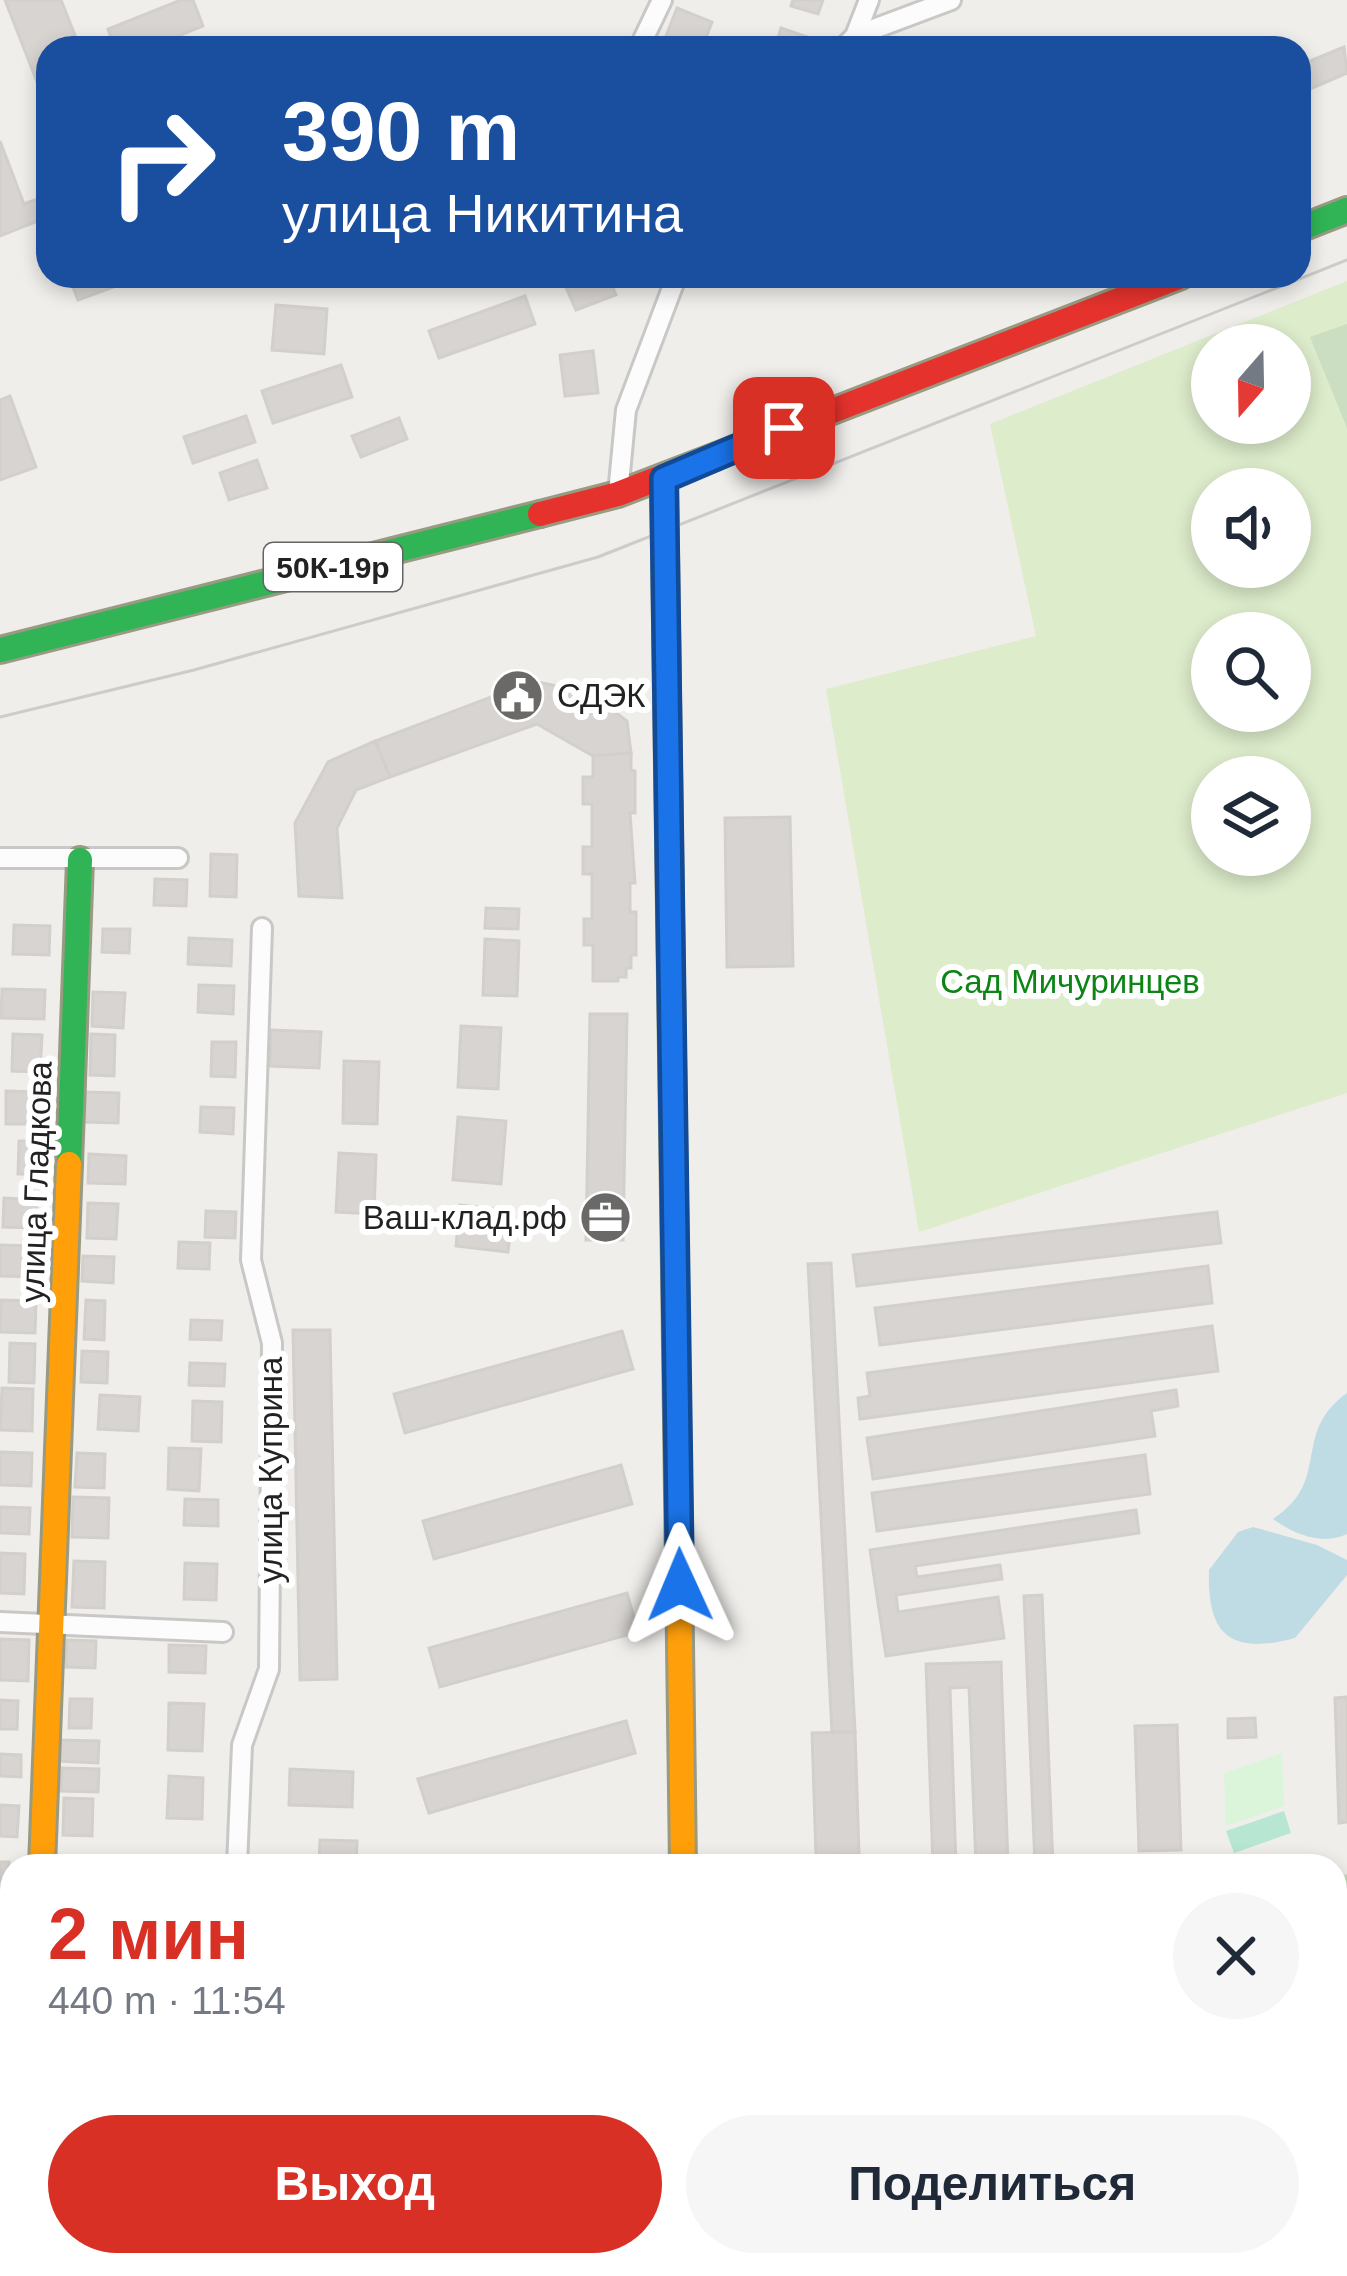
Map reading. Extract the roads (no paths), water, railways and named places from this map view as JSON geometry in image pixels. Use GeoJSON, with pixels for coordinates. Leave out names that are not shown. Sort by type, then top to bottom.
{"type":"FeatureCollection","features":[{"type":"Feature","properties":{"kind":"street"},"geometry":{"type":"LineString","coordinates":[[645,36],[662,0]]}},
{"type":"Feature","properties":{"kind":"street"},"geometry":{"type":"LineString","coordinates":[[852,36],[869,0]]}},
{"type":"Feature","properties":{"kind":"street"},"geometry":{"type":"LineString","coordinates":[[864,36],[951,0]]}},
{"type":"Feature","properties":{"kind":"street"},"geometry":{"type":"LineString","coordinates":[[1311,224],[1347,209]]}},
{"type":"Feature","properties":{"kind":"street"},"geometry":{"type":"LineString","coordinates":[[618,494],[626,410],[672,288]]}},
{"type":"Feature","properties":{"kind":"street"},"geometry":{"type":"LineString","coordinates":[[683,1854],[664,479],[824,411],[1149,288]]}},
{"type":"Feature","properties":{"kind":"street","name":"50К-19р"},"geometry":{"type":"LineString","coordinates":[[0,650],[664,479]]}},
{"type":"Feature","properties":{"kind":"street"},"geometry":{"type":"LineString","coordinates":[[0,858],[178,858]]}},
{"type":"Feature","properties":{"kind":"street","name":"улица Гладкова"},"geometry":{"type":"LineString","coordinates":[[42,1854],[80,860]]}},
{"type":"Feature","properties":{"kind":"street","name":"улица Куприна"},"geometry":{"type":"LineString","coordinates":[[237,1854],[242,1745],[269,1670],[272,1342],[251,1260],[262,928]]}},
{"type":"Feature","properties":{"kind":"street"},"geometry":{"type":"LineString","coordinates":[[0,1622],[224,1632]]}},
{"type":"Feature","properties":{"kind":"water"},"geometry":{"type":"Polygon","coordinates":[[[1347,1393],[1347,1534],[1308,1537],[1273,1519],[1302,1489],[1320,1424],[1347,1393]]]}},
{"type":"Feature","properties":{"kind":"water"},"geometry":{"type":"Polygon","coordinates":[[[1253,1527],[1317,1545],[1347,1560],[1347,1575],[1295,1638],[1273,1643],[1239,1641],[1218,1625],[1212,1611],[1209,1570],[1238,1532],[1253,1527]]]}},
{"type":"Feature","properties":{"kind":"tram line"},"geometry":{"type":"LineString","coordinates":[[1311,274],[1347,260]]}},
{"type":"Feature","properties":{"kind":"tram line"},"geometry":{"type":"LineString","coordinates":[[0,717],[194,670],[598,557],[1276,288]]}},
{"type":"Feature","properties":{"kind":"place","name":"СДЭК"},"geometry":{"type":"Point","coordinates":[518,695]}},
{"type":"Feature","properties":{"kind":"place","name":"Ваш-клад.рф"},"geometry":{"type":"Point","coordinates":[606,1217]}},
{"type":"Feature","properties":{"kind":"park label","name":"Сад Мичуринцев"},"geometry":{"type":"Point","coordinates":[1070,981]}}]}
